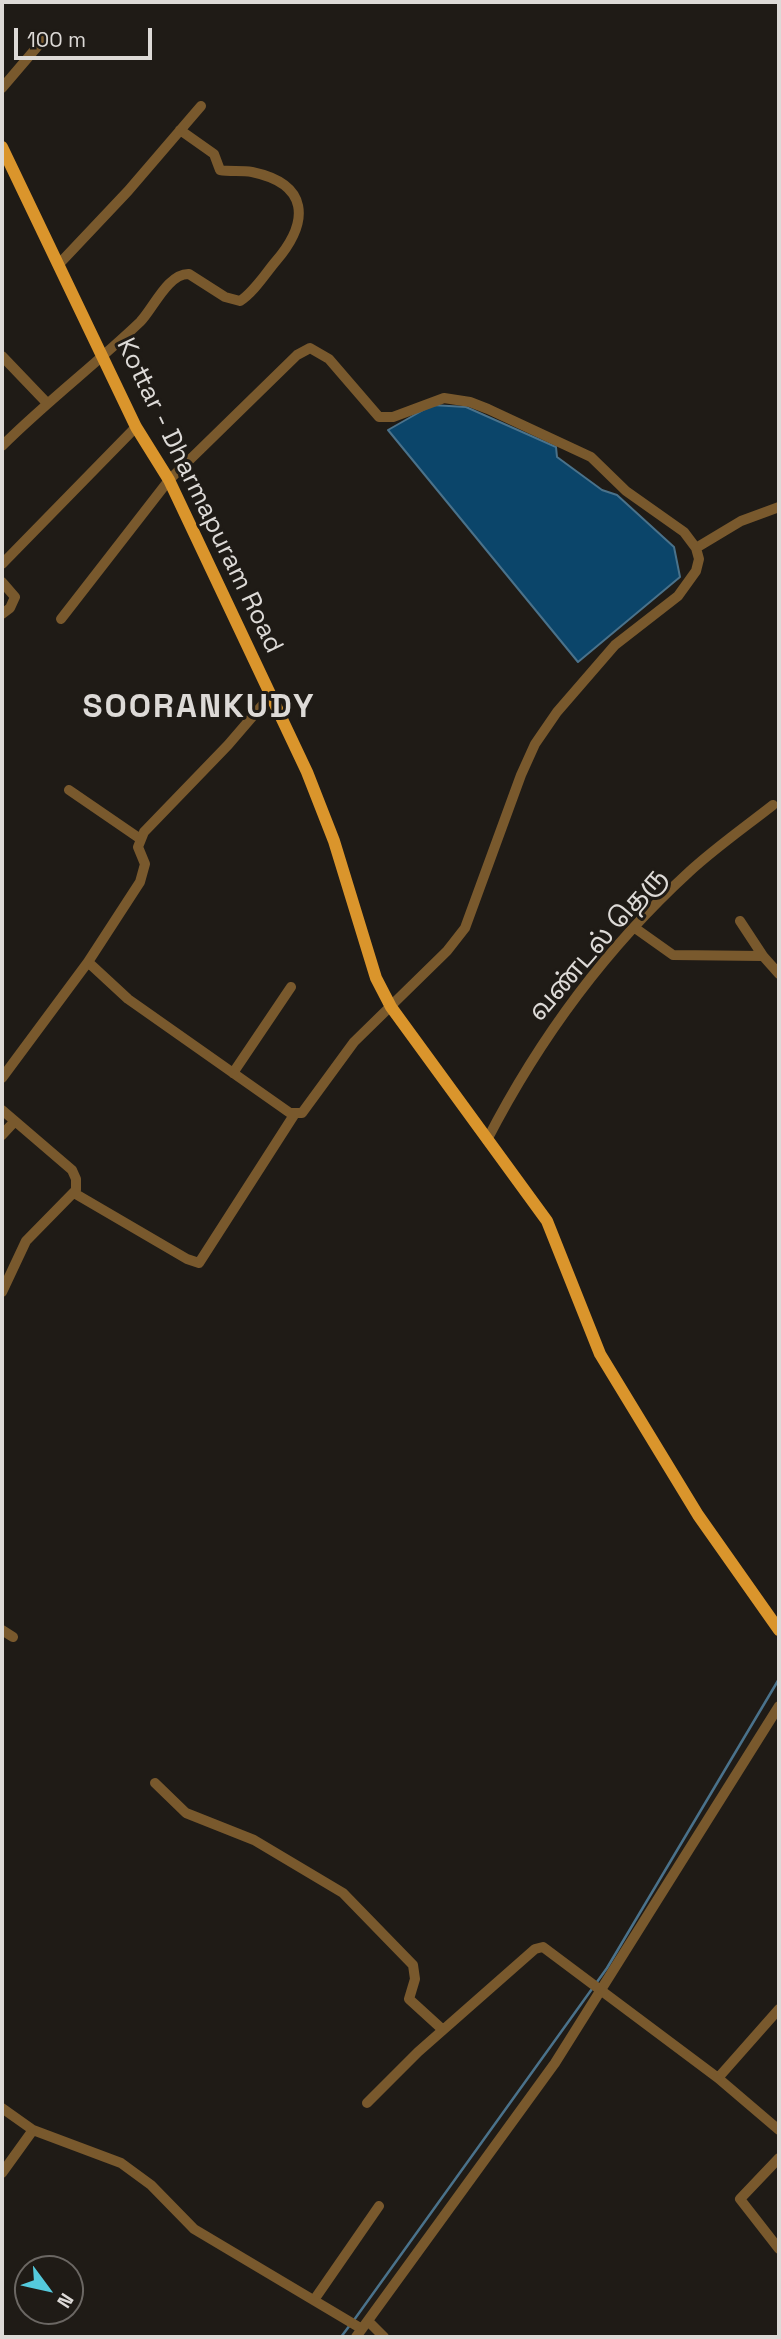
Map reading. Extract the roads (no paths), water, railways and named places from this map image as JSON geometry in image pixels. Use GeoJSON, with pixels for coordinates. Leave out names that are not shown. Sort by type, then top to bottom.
{"type":"FeatureCollection","features":[{"type":"Feature","properties":{"kind":"main road","name":"Kottar - Dharmapuram Road"},"geometry":{"type":"LineString","coordinates":[[2,147],[60,263],[136,427],[169,480],[307,772],[334,841],[376,978],[391,1007],[547,1221],[600,1354],[698,1515],[779,1630]]}},
{"type":"Feature","properties":{"kind":"street"},"geometry":{"type":"LineString","coordinates":[[2,88],[43,40]]}},
{"type":"Feature","properties":{"kind":"street"},"geometry":{"type":"LineString","coordinates":[[60,263],[128,191],[201,106]]}},
{"type":"Feature","properties":{"kind":"street"},"geometry":{"type":"LineString","coordinates":[[2,446],[46,402],[141,321],[169,285],[183,274],[234,300],[246,297],[287,248],[300,221],[299,201],[292,191],[254,172],[220,170],[214,153],[180,130]]}},
{"type":"Feature","properties":{"kind":"street"},"geometry":{"type":"LineString","coordinates":[[61,619],[169,480],[297,355],[310,348],[329,359],[379,417],[393,417],[430,401],[456,398],[488,409],[586,455],[626,491],[684,532],[696,548],[699,559],[696,571],[684,589],[615,645],[582,680],[535,744],[506,810],[468,921],[447,951],[354,1042],[304,1111],[295,1115],[199,1263],[187,1259],[74,1193]]}},
{"type":"Feature","properties":{"kind":"street"},"geometry":{"type":"LineString","coordinates":[[2,356],[46,402]]}},
{"type":"Feature","properties":{"kind":"street"},"geometry":{"type":"LineString","coordinates":[[2,564],[136,427]]}},
{"type":"Feature","properties":{"kind":"street"},"geometry":{"type":"LineString","coordinates":[[696,548],[741,521],[779,507]]}},
{"type":"Feature","properties":{"kind":"street"},"geometry":{"type":"LineString","coordinates":[[2,582],[15,597],[10,608],[2,614]]}},
{"type":"Feature","properties":{"kind":"street"},"geometry":{"type":"LineString","coordinates":[[2,1078],[88,962],[144,874],[145,864],[138,847],[139,838],[271,695]]}},
{"type":"Feature","properties":{"kind":"street"},"geometry":{"type":"LineString","coordinates":[[69,790],[139,838]]}},
{"type":"Feature","properties":{"kind":"street","name":"வண்டல் தெரு"},"geometry":{"type":"LineString","coordinates":[[487,1140],[549,1030],[577,993],[692,870],[773,805]]}},
{"type":"Feature","properties":{"kind":"street"},"geometry":{"type":"LineString","coordinates":[[740,921],[763,956],[779,974]]}},
{"type":"Feature","properties":{"kind":"street"},"geometry":{"type":"LineString","coordinates":[[635,928],[673,955],[763,956]]}},
{"type":"Feature","properties":{"kind":"street"},"geometry":{"type":"LineString","coordinates":[[88,962],[128,999],[295,1115]]}},
{"type":"Feature","properties":{"kind":"street"},"geometry":{"type":"LineString","coordinates":[[233,1073],[291,987]]}},
{"type":"Feature","properties":{"kind":"street"},"geometry":{"type":"LineString","coordinates":[[2,1110],[72,1170],[76,1179],[74,1193],[26,1241],[2,1292]]}},
{"type":"Feature","properties":{"kind":"street"},"geometry":{"type":"LineString","coordinates":[[2,1135],[13,1122]]}},
{"type":"Feature","properties":{"kind":"street"},"geometry":{"type":"LineString","coordinates":[[2,1630],[13,1637]]}},
{"type":"Feature","properties":{"kind":"street"},"geometry":{"type":"LineString","coordinates":[[358,2327],[555,2063],[597,1989],[779,1706]]}},
{"type":"Feature","properties":{"kind":"street"},"geometry":{"type":"LineString","coordinates":[[155,1783],[186,1813],[254,1840],[343,1893],[413,1965],[415,1979],[409,1998],[443,2030]]}},
{"type":"Feature","properties":{"kind":"street"},"geometry":{"type":"LineString","coordinates":[[368,2103],[443,2030],[539,1947],[549,1948],[597,1989],[718,2078],[779,2130]]}},
{"type":"Feature","properties":{"kind":"street"},"geometry":{"type":"LineString","coordinates":[[718,2078],[779,2009]]}},
{"type":"Feature","properties":{"kind":"street"},"geometry":{"type":"LineString","coordinates":[[2,2108],[33,2130],[121,2163],[150,2185],[194,2229],[358,2327],[384,2337]]}},
{"type":"Feature","properties":{"kind":"street"},"geometry":{"type":"LineString","coordinates":[[2,2173],[33,2130]]}},
{"type":"Feature","properties":{"kind":"street"},"geometry":{"type":"LineString","coordinates":[[779,2158],[740,2199],[779,2249]]}},
{"type":"Feature","properties":{"kind":"street"},"geometry":{"type":"LineString","coordinates":[[314,2301],[379,2206]]}},
{"type":"Feature","properties":{"kind":"water"},"geometry":{"type":"Polygon","coordinates":[[[432,405],[466,407],[556,447],[557,457],[602,490],[617,495],[674,547],[680,577],[578,662],[388,430],[432,405]]]}},
{"type":"Feature","properties":{"kind":"waterway"},"geometry":{"type":"LineString","coordinates":[[354,2320],[607,1968],[779,1679]]}},
{"type":"Feature","properties":{"kind":"waterway"},"geometry":{"type":"LineString","coordinates":[[341,2337],[350,2325]]}},
{"type":"Feature","properties":{"kind":"district","name":"SOORANKUDY"},"geometry":{"type":"Point","coordinates":[199,708]}}]}
